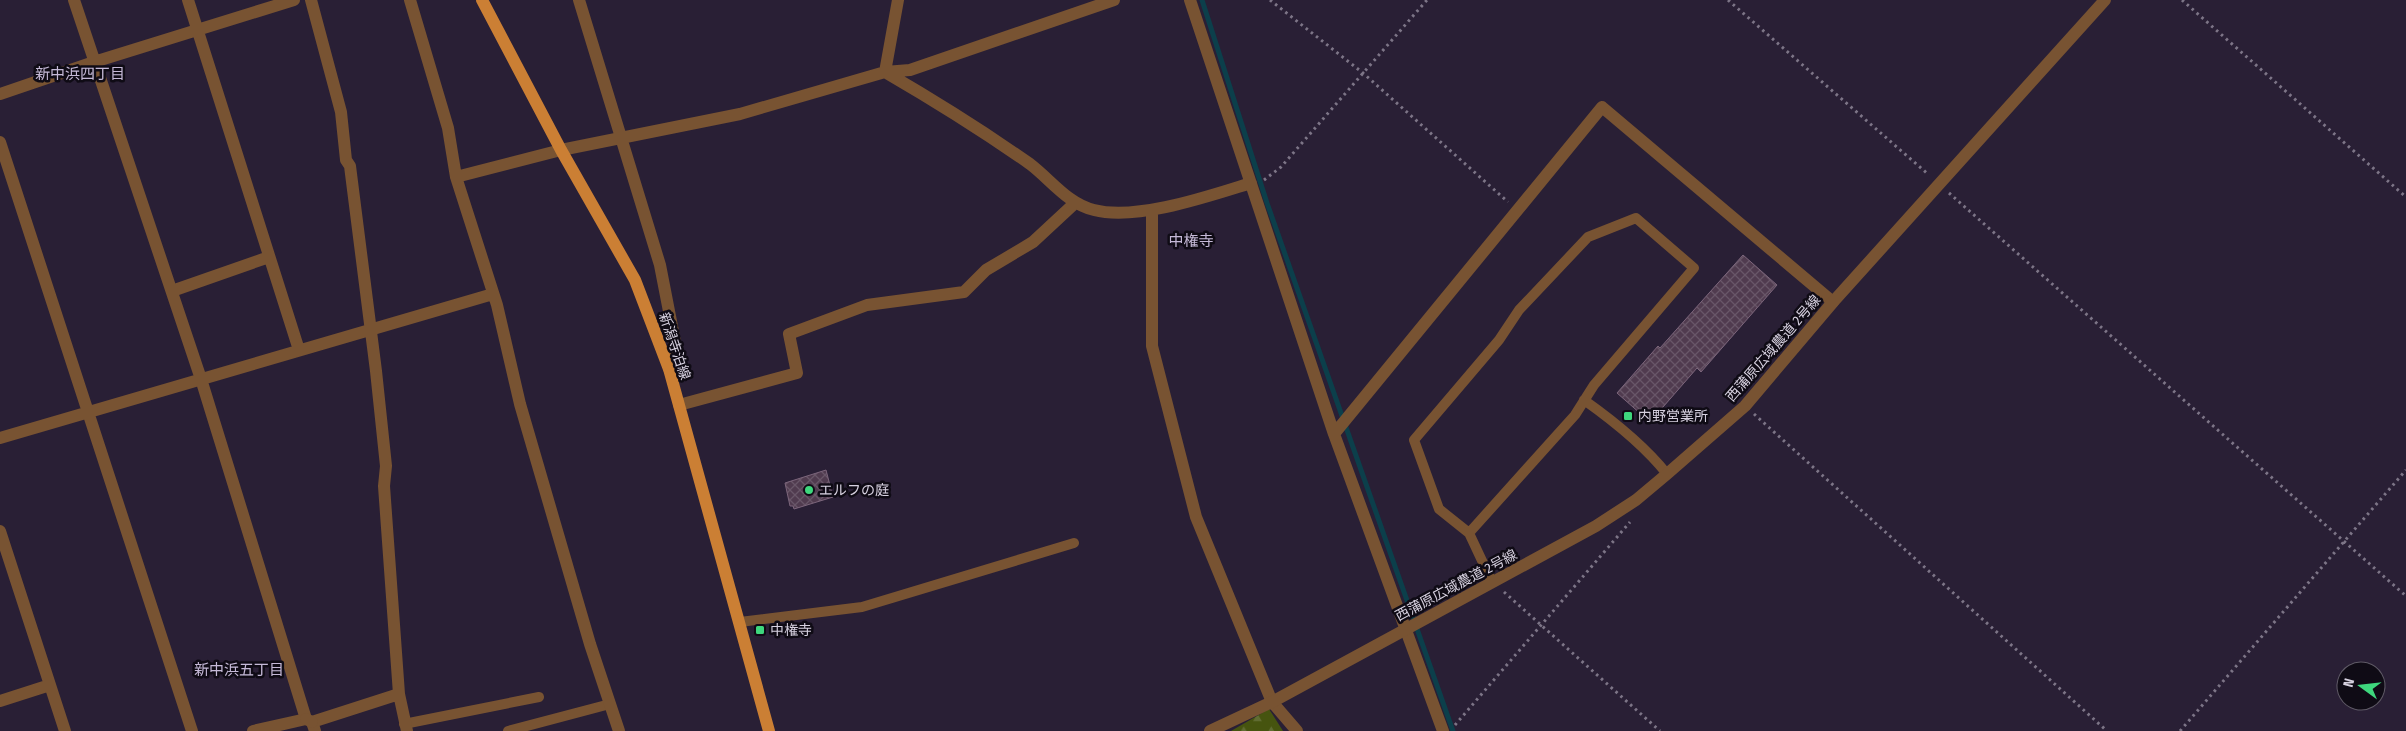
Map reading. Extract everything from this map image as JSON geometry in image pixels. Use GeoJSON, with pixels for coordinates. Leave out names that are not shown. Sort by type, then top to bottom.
{"type":"FeatureCollection","features":[{"type":"Feature","properties":{"kind":"main road","name":"新潟寺泊線"},"geometry":{"type":"LineString","coordinates":[[482,0],[561,150],[635,280],[669,369],[770,731]]}},
{"type":"Feature","properties":{"kind":"street"},"geometry":{"type":"LineString","coordinates":[[74,0],[202,379],[311,724]]}},
{"type":"Feature","properties":{"kind":"street"},"geometry":{"type":"LineString","coordinates":[[188,0],[299,350]]}},
{"type":"Feature","properties":{"kind":"street"},"geometry":{"type":"LineString","coordinates":[[0,94],[94,62],[294,0]]}},
{"type":"Feature","properties":{"kind":"street"},"geometry":{"type":"LineString","coordinates":[[311,0],[341,112],[371,330],[386,466],[384,486],[399,694],[406,727]]}},
{"type":"Feature","properties":{"kind":"street"},"geometry":{"type":"LineString","coordinates":[[410,0],[448,128],[456,177],[493,294],[520,404],[619,731]]}},
{"type":"Feature","properties":{"kind":"street"},"geometry":{"type":"LineString","coordinates":[[579,0],[660,266],[675,342],[669,369]]}},
{"type":"Feature","properties":{"kind":"street"},"geometry":{"type":"LineString","coordinates":[[885,72],[898,0]]}},
{"type":"Feature","properties":{"kind":"street"},"geometry":{"type":"LineString","coordinates":[[456,177],[561,150],[740,114],[885,72],[910,70],[1114,0]]}},
{"type":"Feature","properties":{"kind":"street"},"geometry":{"type":"LineString","coordinates":[[1190,0],[1334,434],[1406,629],[1448,729]]}},
{"type":"Feature","properties":{"kind":"street","name":"西蒲原広域農道 2号線"},"geometry":{"type":"LineString","coordinates":[[1210,731],[1272,702],[1596,526],[1636,500],[1668,474],[1745,406],[1833,302],[2105,0]]}},
{"type":"Feature","properties":{"kind":"street"},"geometry":{"type":"LineString","coordinates":[[885,72],[954,112],[1032,166],[1075,203],[1095,211],[1152,210],[1251,184]]}},
{"type":"Feature","properties":{"kind":"street"},"geometry":{"type":"LineString","coordinates":[[1334,434],[1602,106],[1833,302]]}},
{"type":"Feature","properties":{"kind":"street"},"geometry":{"type":"LineString","coordinates":[[0,142],[192,731]]}},
{"type":"Feature","properties":{"kind":"street"},"geometry":{"type":"LineString","coordinates":[[679,405],[797,374],[789,334],[866,305],[964,292],[986,270],[1033,242],[1075,203]]}},
{"type":"Feature","properties":{"kind":"street"},"geometry":{"type":"LineString","coordinates":[[1152,210],[1152,346],[1196,517],[1272,702],[1297,731]]}},
{"type":"Feature","properties":{"kind":"street"},"geometry":{"type":"LineString","coordinates":[[172,291],[270,257]]}},
{"type":"Feature","properties":{"kind":"street"},"geometry":{"type":"LineString","coordinates":[[0,438],[493,294]]}},
{"type":"Feature","properties":{"kind":"street"},"geometry":{"type":"LineString","coordinates":[[0,531],[65,731]]}},
{"type":"Feature","properties":{"kind":"street"},"geometry":{"type":"LineString","coordinates":[[0,701],[50,685]]}},
{"type":"Feature","properties":{"kind":"street"},"geometry":{"type":"LineString","coordinates":[[253,731],[311,724],[399,694]]}},
{"type":"Feature","properties":{"kind":"lane"},"geometry":{"type":"LineString","coordinates":[[1469,533],[1575,415],[1594,385],[1694,268],[1636,218],[1588,236],[1519,310],[1499,340],[1414,440],[1439,508],[1469,533],[1492,582]]}},
{"type":"Feature","properties":{"kind":"lane"},"geometry":{"type":"LineString","coordinates":[[1584,400],[1624,430],[1655,458],[1668,474]]}},
{"type":"Feature","properties":{"kind":"lane"},"geometry":{"type":"LineString","coordinates":[[740,622],[862,607],[1074,543]]}},
{"type":"Feature","properties":{"kind":"lane"},"geometry":{"type":"LineString","coordinates":[[406,727],[539,697]]}},
{"type":"Feature","properties":{"kind":"lane"},"geometry":{"type":"LineString","coordinates":[[508,731],[610,704]]}},
{"type":"Feature","properties":{"kind":"path"},"geometry":{"type":"LineString","coordinates":[[1270,0],[1363,73],[1518,210]]}},
{"type":"Feature","properties":{"kind":"path"},"geometry":{"type":"LineString","coordinates":[[1251,184],[1267,180],[1281,167],[1427,0]]}},
{"type":"Feature","properties":{"kind":"path"},"geometry":{"type":"LineString","coordinates":[[1728,0],[1940,183],[2406,596]]}},
{"type":"Feature","properties":{"kind":"path"},"geometry":{"type":"LineString","coordinates":[[2182,0],[2406,197]]}},
{"type":"Feature","properties":{"kind":"path"},"geometry":{"type":"LineString","coordinates":[[1745,406],[2107,731]]}},
{"type":"Feature","properties":{"kind":"path"},"geometry":{"type":"LineString","coordinates":[[2180,731],[2343,540],[2406,470]]}},
{"type":"Feature","properties":{"kind":"path"},"geometry":{"type":"LineString","coordinates":[[1448,729],[1542,626],[1630,524],[1636,500]]}},
{"type":"Feature","properties":{"kind":"path"},"geometry":{"type":"LineString","coordinates":[[1492,582],[1660,731]]}},
{"type":"Feature","properties":{"kind":"green space"},"geometry":{"type":"Polygon","coordinates":[[[1269,709],[1283,731],[1231,731],[1269,709]]]}},
{"type":"Feature","properties":{"kind":"building"},"geometry":{"type":"Polygon","coordinates":[[[1743,255],[1777,285],[1701,372],[1697,368],[1650,422],[1617,393],[1743,255]]]}},
{"type":"Feature","properties":{"kind":"building","name":"エルフの庭"},"geometry":{"type":"Polygon","coordinates":[[[826,470],[833,497],[794,509],[793,506],[790,506],[785,483],[826,470]]]}},
{"type":"Feature","properties":{"kind":"waterway"},"geometry":{"type":"LineString","coordinates":[[1202,0],[1267,203],[1453,731]]}},
{"type":"Feature","properties":{"kind":"place","name":"内野営業所"},"geometry":{"type":"Point","coordinates":[1628,416]}},
{"type":"Feature","properties":{"kind":"place","name":"エルフの庭"},"geometry":{"type":"Point","coordinates":[809,490]}},
{"type":"Feature","properties":{"kind":"place","name":"中権寺"},"geometry":{"type":"Point","coordinates":[760,630]}},
{"type":"Feature","properties":{"kind":"district","name":"新中浜四丁目"},"geometry":{"type":"Point","coordinates":[80,74]}},
{"type":"Feature","properties":{"kind":"district","name":"中権寺"},"geometry":{"type":"Point","coordinates":[1191,241]}},
{"type":"Feature","properties":{"kind":"district","name":"新中浜五丁目"},"geometry":{"type":"Point","coordinates":[239,670]}}]}
